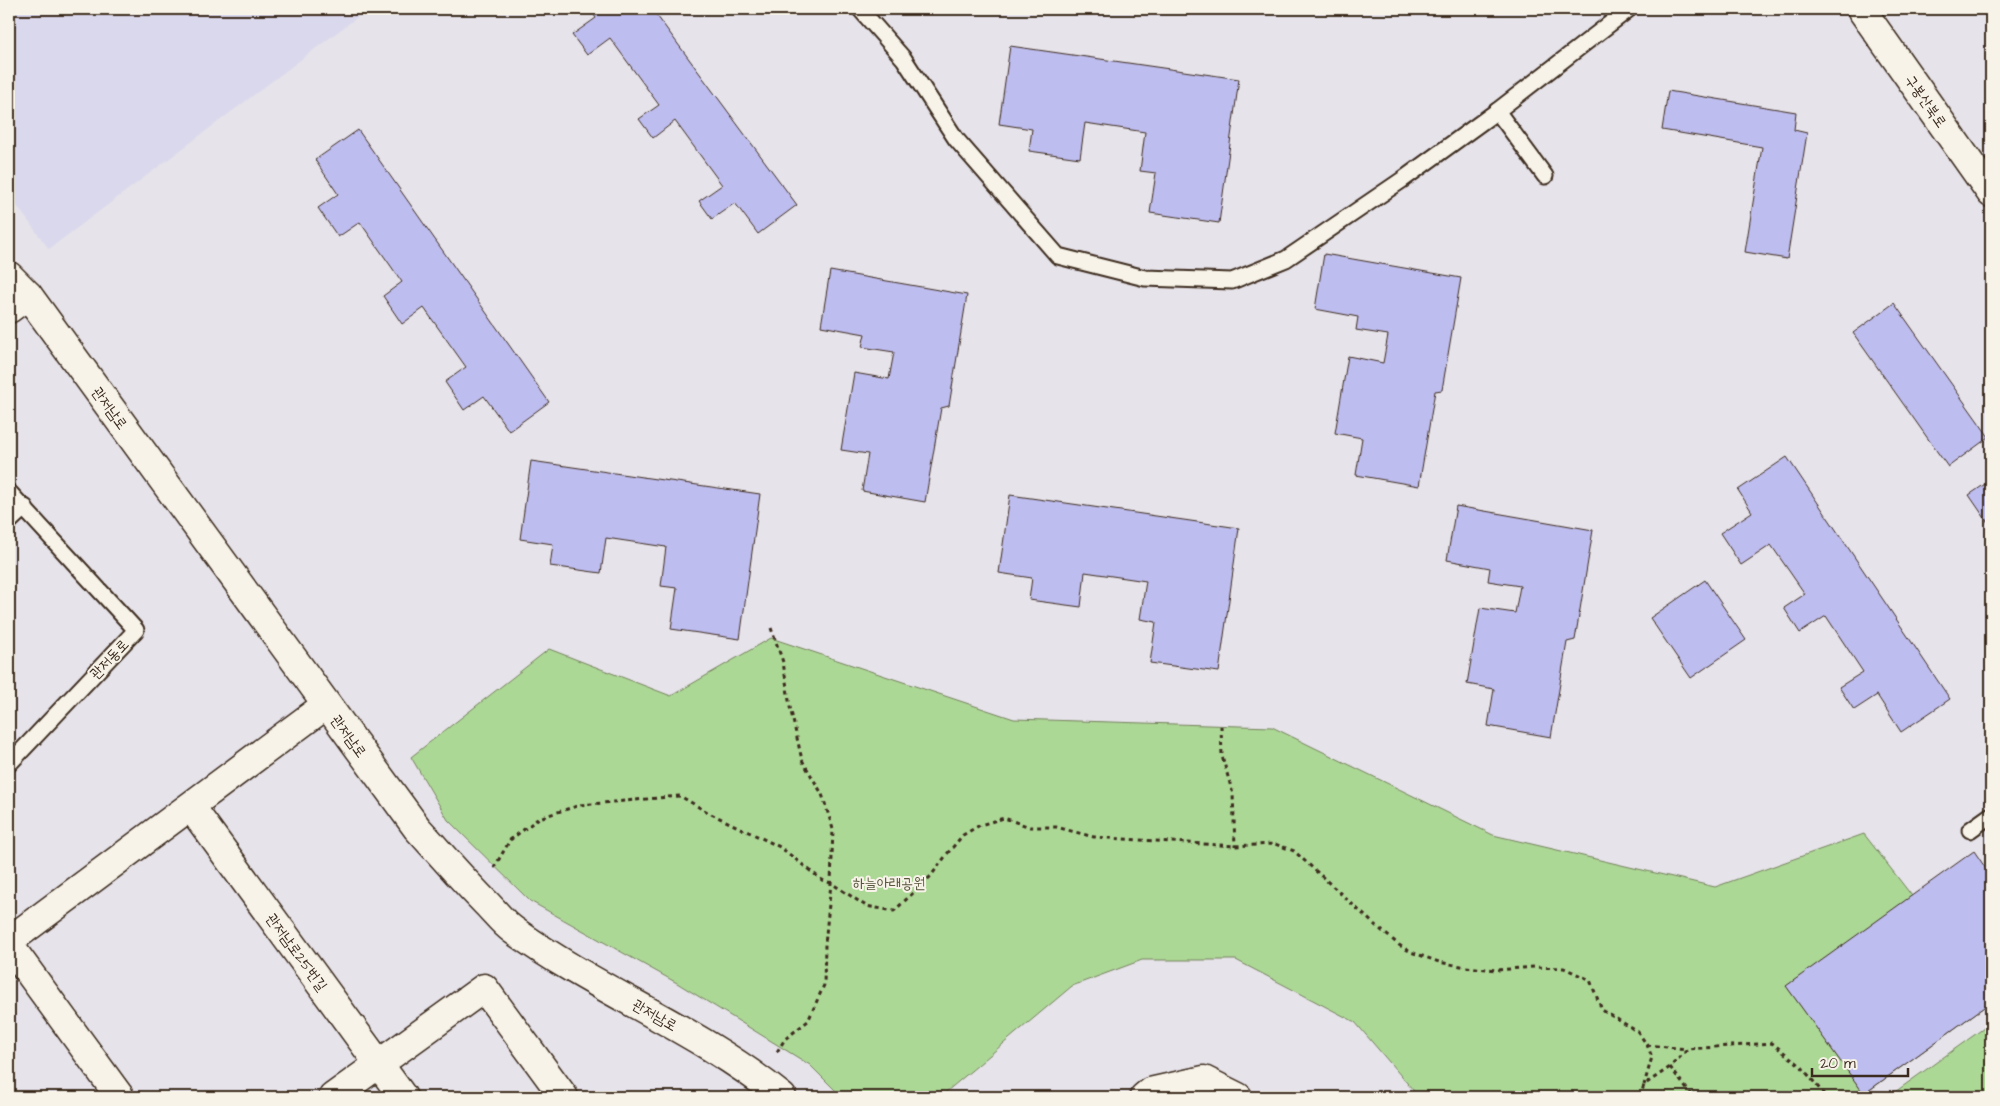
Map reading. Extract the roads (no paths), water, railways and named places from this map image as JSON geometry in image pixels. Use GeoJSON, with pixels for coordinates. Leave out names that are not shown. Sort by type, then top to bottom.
{"type":"FeatureCollection","features":[{"type":"Feature","properties":{"kind":"street","name":"구봉산북로"},"geometry":{"type":"LineString","coordinates":[[1861,9],[1991,193]]}},
{"type":"Feature","properties":{"kind":"street","name":"관저남로"},"geometry":{"type":"LineString","coordinates":[[9,276],[18,302],[417,828],[511,929],[560,961],[716,1049],[782,1097]]}},
{"type":"Feature","properties":{"kind":"street"},"geometry":{"type":"LineString","coordinates":[[9,941],[326,706]]}},
{"type":"Feature","properties":{"kind":"street","name":"관저남로25번길"},"geometry":{"type":"LineString","coordinates":[[191,806],[404,1097]]}},
{"type":"Feature","properties":{"kind":"street"},"geometry":{"type":"LineString","coordinates":[[9,945],[120,1097]]}},
{"type":"Feature","properties":{"kind":"street"},"geometry":{"type":"LineString","coordinates":[[333,1097],[484,988],[564,1097]]}},
{"type":"Feature","properties":{"kind":"street"},"geometry":{"type":"LineString","coordinates":[[1144,1097],[1150,1092],[1204,1080],[1238,1097]]}},
{"type":"Feature","properties":{"kind":"lane"},"geometry":{"type":"LineString","coordinates":[[860,9],[904,59],[956,138],[1058,256],[1144,278],[1232,281],[1286,259],[1402,180],[1497,111],[1629,9]]}},
{"type":"Feature","properties":{"kind":"lane"},"geometry":{"type":"LineString","coordinates":[[1497,111],[1545,176]]}},
{"type":"Feature","properties":{"kind":"lane","name":"관저동로"},"geometry":{"type":"LineString","coordinates":[[9,492],[25,507],[136,630],[9,764]]}},
{"type":"Feature","properties":{"kind":"lane"},"geometry":{"type":"LineString","coordinates":[[9,522],[25,507]]}},
{"type":"Feature","properties":{"kind":"lane"},"geometry":{"type":"LineString","coordinates":[[1970,830],[1991,815]]}},
{"type":"Feature","properties":{"kind":"park label","name":"하늘아래공원"},"geometry":{"type":"Point","coordinates":[889,883]}}]}
